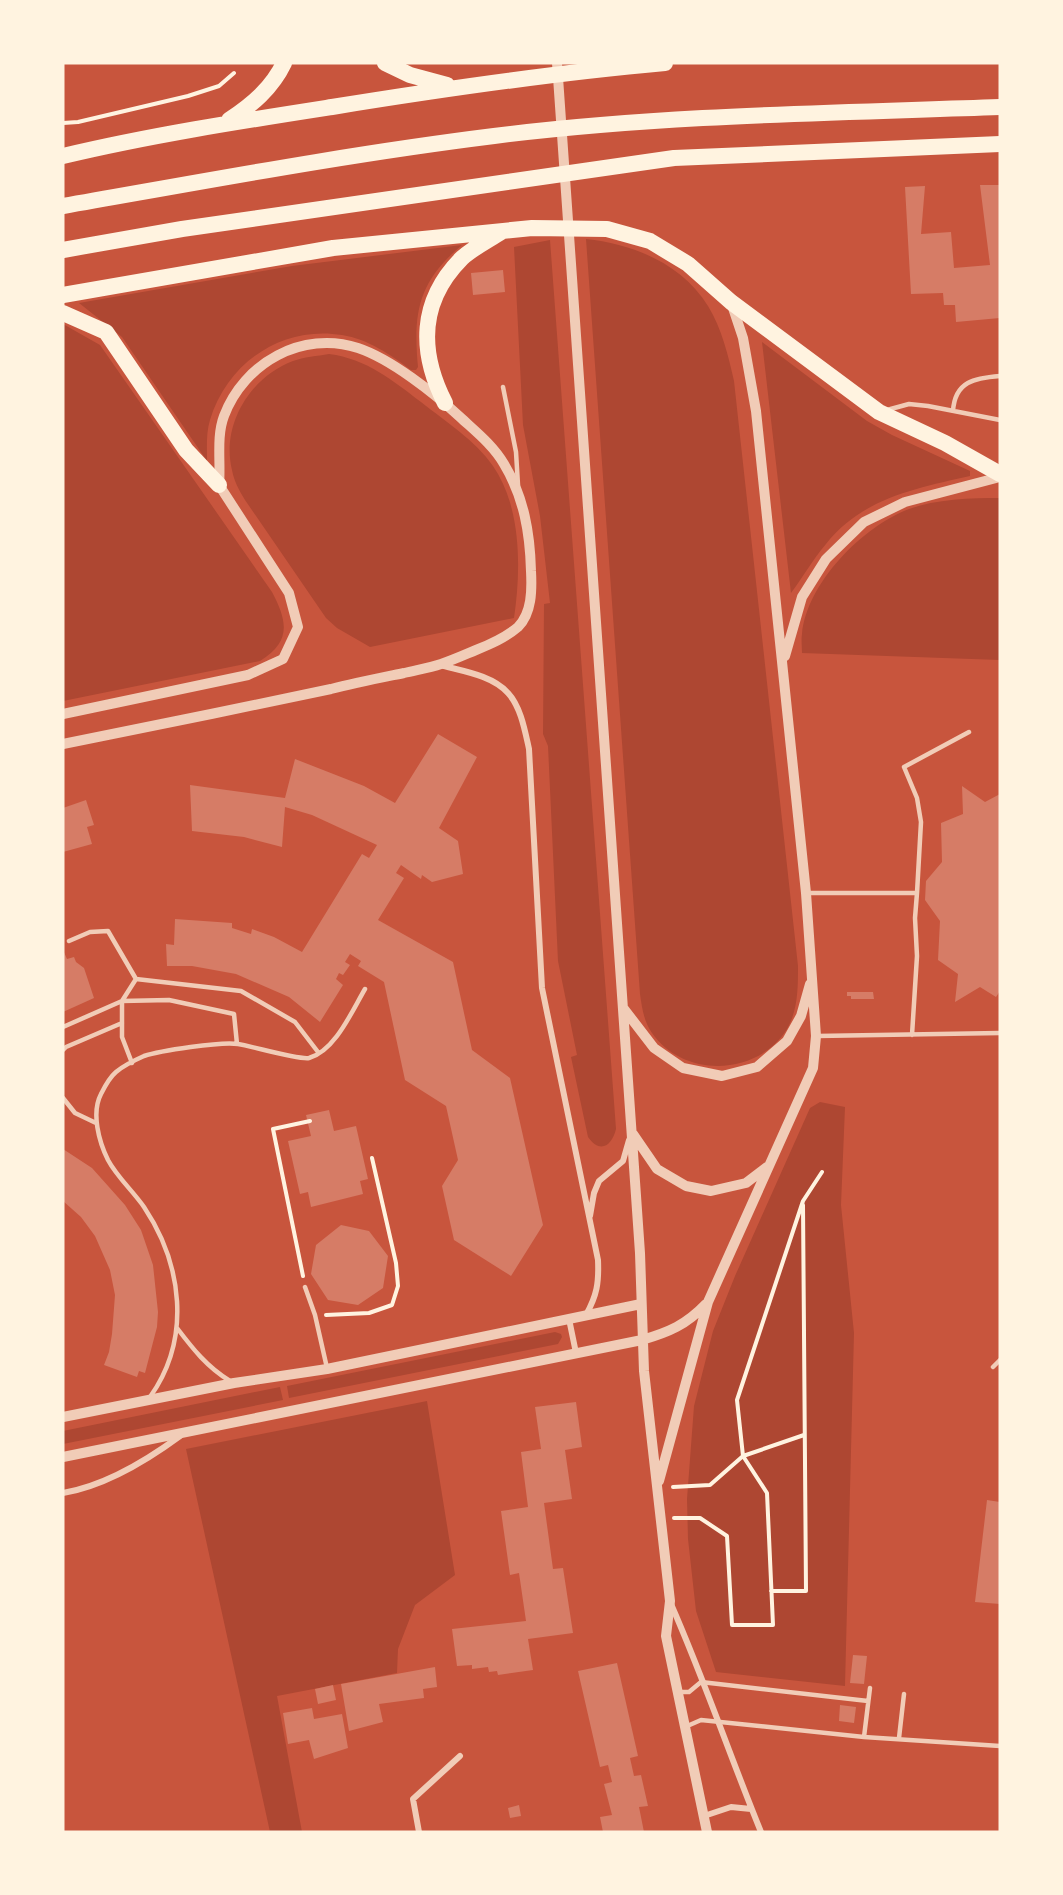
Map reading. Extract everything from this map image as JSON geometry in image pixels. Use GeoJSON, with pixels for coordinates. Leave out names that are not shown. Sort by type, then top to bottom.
{"type":"FeatureCollection","features":[{"type":"Feature","properties":{"kind":"highway"},"geometry":{"type":"LineString","coordinates":[[385,63],[410,75],[454,87]]}},
{"type":"Feature","properties":{"kind":"highway"},"geometry":{"type":"LineString","coordinates":[[595,69],[614,63]]}},
{"type":"Feature","properties":{"kind":"highway"},"geometry":{"type":"LineString","coordinates":[[63,156],[223,124],[454,87],[595,69],[665,63]]}},
{"type":"Feature","properties":{"kind":"highway"},"geometry":{"type":"LineString","coordinates":[[223,124],[248,108],[265,91],[282,64]]}},
{"type":"Feature","properties":{"kind":"highway"},"geometry":{"type":"LineString","coordinates":[[63,206],[352,157],[494,136],[667,119],[1000,107]]}},
{"type":"Feature","properties":{"kind":"highway"},"geometry":{"type":"LineString","coordinates":[[63,250],[182,229],[674,158],[1000,144]]}},
{"type":"Feature","properties":{"kind":"highway"},"geometry":{"type":"LineString","coordinates":[[63,295],[333,248],[532,228],[607,229],[650,241],[688,264],[731,302],[879,412],[945,443],[1000,476]]}},
{"type":"Feature","properties":{"kind":"highway"},"geometry":{"type":"LineString","coordinates":[[445,404],[434,381],[427,353],[426,330],[431,307],[442,282],[464,256],[504,230]]}},
{"type":"Feature","properties":{"kind":"highway"},"geometry":{"type":"LineString","coordinates":[[63,313],[106,332],[186,450],[219,485]]}},
{"type":"Feature","properties":{"kind":"street"},"geometry":{"type":"LineString","coordinates":[[557,63],[641,1263],[642,1340],[670,1601],[666,1636],[707,1832]]}},
{"type":"Feature","properties":{"kind":"street"},"geometry":{"type":"LineString","coordinates":[[657,1487],[708,1302],[813,1068],[816,1036],[806,893],[756,411],[743,338],[731,302]]}},
{"type":"Feature","properties":{"kind":"street"},"geometry":{"type":"LineString","coordinates":[[63,714],[248,675],[283,658],[298,627],[289,592],[219,485],[221,464],[219,437],[223,418],[233,396],[248,375],[269,359],[297,346],[331,343],[357,348],[387,362],[445,404],[485,440],[503,462],[519,493],[527,521],[532,588],[528,609],[520,625],[501,639],[440,665],[63,744]]}},
{"type":"Feature","properties":{"kind":"street"},"geometry":{"type":"LineString","coordinates":[[783,662],[802,597],[826,559],[864,522],[905,502],[1000,476]]}},
{"type":"Feature","properties":{"kind":"street"},"geometry":{"type":"LineString","coordinates":[[440,665],[485,677],[508,693],[521,716],[529,749],[542,988],[598,1260],[599,1276],[596,1297],[585,1315]]}},
{"type":"Feature","properties":{"kind":"street"},"geometry":{"type":"LineString","coordinates":[[624,1009],[654,1048],[663,1055],[683,1068],[722,1076],[757,1067],[787,1041],[801,1016],[812,975]]}},
{"type":"Feature","properties":{"kind":"street"},"geometry":{"type":"LineString","coordinates":[[589,1219],[599,1181],[623,1161],[632,1131]]}},
{"type":"Feature","properties":{"kind":"street"},"geometry":{"type":"LineString","coordinates":[[632,1131],[642,1150],[657,1168],[686,1186],[711,1191],[746,1183],[770,1164]]}},
{"type":"Feature","properties":{"kind":"street"},"geometry":{"type":"LineString","coordinates":[[63,1457],[642,1340],[664,1334],[691,1320],[708,1302]]}},
{"type":"Feature","properties":{"kind":"street"},"geometry":{"type":"LineString","coordinates":[[63,1417],[234,1383],[327,1369],[641,1304]]}},
{"type":"Feature","properties":{"kind":"street"},"geometry":{"type":"LineString","coordinates":[[569,1318],[576,1353]]}},
{"type":"Feature","properties":{"kind":"street"},"geometry":{"type":"LineString","coordinates":[[63,1493],[81,1490],[112,1476],[158,1452],[186,1432]]}},
{"type":"Feature","properties":{"kind":"street"},"geometry":{"type":"LineString","coordinates":[[670,1601],[761,1832]]}},
{"type":"Feature","properties":{"kind":"street"},"geometry":{"type":"LineString","coordinates":[[419,1832],[413,1799],[460,1756]]}},
{"type":"Feature","properties":{"kind":"street"},"geometry":{"type":"LineString","coordinates":[[704,1816],[731,1808],[751,1809]]}},
{"type":"Feature","properties":{"kind":"lane"},"geometry":{"type":"LineString","coordinates":[[953,411],[954,400],[964,384],[981,378],[1000,376]]}},
{"type":"Feature","properties":{"kind":"lane"},"geometry":{"type":"LineString","coordinates":[[503,387],[516,452],[519,493]]}},
{"type":"Feature","properties":{"kind":"lane"},"geometry":{"type":"LineString","coordinates":[[879,412],[909,404],[1000,420]]}},
{"type":"Feature","properties":{"kind":"lane"},"geometry":{"type":"LineString","coordinates":[[912,1035],[917,956],[915,918],[921,822],[917,798],[904,767],[969,732]]}},
{"type":"Feature","properties":{"kind":"lane"},"geometry":{"type":"LineString","coordinates":[[806,893],[917,893]]}},
{"type":"Feature","properties":{"kind":"lane"},"geometry":{"type":"LineString","coordinates":[[69,941],[90,932],[108,931],[136,979]]}},
{"type":"Feature","properties":{"kind":"lane"},"geometry":{"type":"LineString","coordinates":[[132,1063],[122,1037],[122,1001],[136,979]]}},
{"type":"Feature","properties":{"kind":"lane"},"geometry":{"type":"LineString","coordinates":[[136,979],[241,991],[295,1022],[318,1052]]}},
{"type":"Feature","properties":{"kind":"lane"},"geometry":{"type":"LineString","coordinates":[[149,1400],[169,1363],[177,1328],[177,1288],[167,1249],[144,1207],[108,1160],[96,1123],[99,1096],[115,1073],[144,1056],[186,1048],[237,1044],[308,1058],[330,1046],[365,989]]}},
{"type":"Feature","properties":{"kind":"lane"},"geometry":{"type":"LineString","coordinates":[[63,1027],[122,1001],[169,1000],[234,1014],[237,1044]]}},
{"type":"Feature","properties":{"kind":"lane"},"geometry":{"type":"LineString","coordinates":[[63,1050],[122,1023]]}},
{"type":"Feature","properties":{"kind":"lane"},"geometry":{"type":"LineString","coordinates":[[816,1036],[1000,1033]]}},
{"type":"Feature","properties":{"kind":"lane"},"geometry":{"type":"LineString","coordinates":[[63,1098],[75,1113],[96,1123]]}},
{"type":"Feature","properties":{"kind":"lane"},"geometry":{"type":"LineString","coordinates":[[305,1287],[315,1315],[327,1369]]}},
{"type":"Feature","properties":{"kind":"lane"},"geometry":{"type":"LineString","coordinates":[[177,1328],[201,1359],[218,1374],[234,1383]]}},
{"type":"Feature","properties":{"kind":"lane"},"geometry":{"type":"LineString","coordinates":[[993,1367],[1000,1360]]}},
{"type":"Feature","properties":{"kind":"lane"},"geometry":{"type":"LineString","coordinates":[[678,1692],[688,1692],[701,1682],[868,1701]]}},
{"type":"Feature","properties":{"kind":"lane"},"geometry":{"type":"LineString","coordinates":[[864,1737],[870,1688]]}},
{"type":"Feature","properties":{"kind":"lane"},"geometry":{"type":"LineString","coordinates":[[899,1738],[904,1694]]}},
{"type":"Feature","properties":{"kind":"lane"},"geometry":{"type":"LineString","coordinates":[[685,1727],[701,1720],[864,1737],[1000,1746]]}},
{"type":"Feature","properties":{"kind":"path"},"geometry":{"type":"LineString","coordinates":[[63,123],[78,122],[188,96],[219,86],[234,73]]}},
{"type":"Feature","properties":{"kind":"path"},"geometry":{"type":"LineString","coordinates":[[305,1287],[273,1129],[310,1121]]}},
{"type":"Feature","properties":{"kind":"path"},"geometry":{"type":"LineString","coordinates":[[315,1315],[342,1316],[369,1313],[392,1305],[398,1286],[396,1263],[372,1158]]}},
{"type":"Feature","properties":{"kind":"path"},"geometry":{"type":"LineString","coordinates":[[660,1518],[700,1518],[727,1536],[732,1625],[773,1625],[767,1493],[743,1456],[737,1400],[803,1201],[822,1172]]}},
{"type":"Feature","properties":{"kind":"path"},"geometry":{"type":"LineString","coordinates":[[771,1592],[806,1591],[803,1201]]}},
{"type":"Feature","properties":{"kind":"path"},"geometry":{"type":"LineString","coordinates":[[657,1487],[710,1485],[743,1456],[804,1435]]}},
{"type":"Feature","properties":{"kind":"shaded area"},"geometry":{"type":"Polygon","coordinates":[[[586,239],[639,251],[671,268],[685,279],[697,291],[713,315],[724,342],[734,381],[798,966],[795,1007],[787,1029],[774,1045],[758,1056],[740,1063],[721,1066],[701,1064],[683,1058],[666,1048],[649,1029],[640,994],[586,239]]]}},
{"type":"Feature","properties":{"kind":"shaded area"},"geometry":{"type":"Polygon","coordinates":[[[550,240],[616,1129],[612,1140],[605,1146],[597,1145],[588,1137],[571,1057],[577,1055],[558,961],[548,746],[543,734],[544,604],[550,603],[540,516],[523,425],[514,247],[550,240]]]}},
{"type":"Feature","properties":{"kind":"shaded area"},"geometry":{"type":"Polygon","coordinates":[[[462,245],[447,259],[427,285],[418,314],[418,367],[416,370],[411,370],[387,353],[352,337],[320,333],[278,342],[243,365],[229,381],[210,420],[207,461],[122,337],[79,303],[292,266],[462,245]]]}},
{"type":"Feature","properties":{"kind":"shaded area"},"geometry":{"type":"Polygon","coordinates":[[[63,324],[100,345],[272,592],[281,613],[284,631],[277,646],[260,661],[63,701],[63,324]]]}},
{"type":"Feature","properties":{"kind":"shaded area"},"geometry":{"type":"Polygon","coordinates":[[[762,342],[867,421],[970,471],[970,476],[892,497],[856,516],[840,528],[826,544],[791,593],[762,342]]]}},
{"type":"Feature","properties":{"kind":"shaded area"},"geometry":{"type":"Polygon","coordinates":[[[329,354],[355,361],[389,378],[460,432],[493,466],[510,501],[517,540],[518,580],[514,618],[370,647],[337,628],[326,618],[243,496],[234,478],[230,453],[235,420],[242,405],[264,378],[293,361],[329,354]]]}},
{"type":"Feature","properties":{"kind":"shaded area"},"geometry":{"type":"Polygon","coordinates":[[[1000,498],[1000,660],[802,653],[802,634],[814,595],[840,559],[873,529],[891,517],[931,503],[1000,498]]]}},
{"type":"Feature","properties":{"kind":"shaded area"},"geometry":{"type":"Polygon","coordinates":[[[820,1102],[845,1107],[841,1205],[854,1333],[845,1686],[716,1672],[696,1611],[688,1539],[687,1499],[694,1406],[713,1331],[810,1108],[820,1102]]]}},
{"type":"Feature","properties":{"kind":"shaded area"},"geometry":{"type":"Polygon","coordinates":[[[555,1332],[561,1334],[562,1337],[558,1344],[289,1398],[287,1386],[555,1332]]]}},
{"type":"Feature","properties":{"kind":"shaded area"},"geometry":{"type":"Polygon","coordinates":[[[280,1387],[283,1400],[63,1444],[63,1431],[280,1387]]]}},
{"type":"Feature","properties":{"kind":"shaded area"},"geometry":{"type":"Polygon","coordinates":[[[427,1401],[455,1575],[415,1605],[398,1649],[397,1673],[277,1696],[302,1832],[270,1832],[186,1449],[427,1401]]]}},
{"type":"Feature","properties":{"kind":"building"},"geometry":{"type":"Polygon","coordinates":[[[980,185],[999,185],[1000,318],[956,322],[955,305],[944,305],[943,293],[911,294],[905,187],[925,186],[921,234],[951,232],[954,268],[990,265],[980,185]]]}},
{"type":"Feature","properties":{"kind":"building"},"geometry":{"type":"Polygon","coordinates":[[[503,270],[505,292],[473,295],[471,273],[503,270]]]}},
{"type":"Feature","properties":{"kind":"building"},"geometry":{"type":"Polygon","coordinates":[[[438,734],[477,757],[439,828],[458,841],[463,874],[432,882],[422,875],[421,879],[401,865],[396,873],[404,878],[378,920],[453,962],[472,1050],[510,1078],[543,1225],[511,1276],[454,1240],[442,1186],[458,1160],[446,1106],[405,1080],[384,982],[358,966],[361,961],[350,954],[345,962],[350,965],[343,975],[339,973],[336,979],[343,985],[320,1022],[289,997],[236,974],[192,966],[167,966],[166,944],[174,945],[175,919],[232,923],[232,928],[251,934],[252,929],[274,937],[302,952],[362,854],[369,858],[377,845],[312,815],[285,807],[282,847],[244,837],[192,831],[190,785],[285,798],[295,759],[364,786],[395,803],[438,734]]]}},
{"type":"Feature","properties":{"kind":"building"},"geometry":{"type":"Polygon","coordinates":[[[962,786],[985,802],[1000,794],[1000,991],[996,997],[980,987],[955,1002],[958,974],[938,960],[940,921],[925,900],[926,881],[942,862],[941,823],[963,814],[962,786]]]}},
{"type":"Feature","properties":{"kind":"building"},"geometry":{"type":"Polygon","coordinates":[[[86,800],[94,825],[87,827],[92,844],[63,852],[63,808],[86,800]]]}},
{"type":"Feature","properties":{"kind":"building"},"geometry":{"type":"Polygon","coordinates":[[[63,950],[67,959],[74,957],[76,962],[84,968],[94,998],[63,1012],[63,950]]]}},
{"type":"Feature","properties":{"kind":"building"},"geometry":{"type":"Polygon","coordinates":[[[847,992],[873,992],[874,999],[851,999],[851,996],[847,996],[847,992]]]}},
{"type":"Feature","properties":{"kind":"building"},"geometry":{"type":"Polygon","coordinates":[[[329,1110],[334,1131],[356,1126],[368,1179],[360,1181],[363,1194],[311,1207],[308,1192],[300,1194],[288,1141],[311,1136],[306,1115],[329,1110]]]}},
{"type":"Feature","properties":{"kind":"building"},"geometry":{"type":"Polygon","coordinates":[[[63,1149],[92,1168],[125,1205],[141,1230],[153,1265],[158,1312],[157,1327],[145,1373],[139,1371],[137,1377],[104,1365],[112,1334],[115,1295],[110,1270],[95,1236],[81,1217],[63,1201],[63,1149]]]}},
{"type":"Feature","properties":{"kind":"building"},"geometry":{"type":"Polygon","coordinates":[[[341,1225],[369,1231],[388,1256],[383,1288],[358,1305],[328,1300],[311,1274],[316,1245],[341,1225]]]}},
{"type":"Feature","properties":{"kind":"building"},"geometry":{"type":"Polygon","coordinates":[[[576,1402],[582,1447],[565,1450],[572,1499],[544,1503],[553,1569],[563,1568],[573,1633],[528,1639],[533,1670],[498,1675],[497,1671],[489,1672],[488,1667],[472,1669],[472,1665],[457,1666],[452,1629],[526,1621],[519,1573],[510,1575],[501,1511],[528,1507],[521,1452],[541,1449],[535,1407],[576,1402]]]}},
{"type":"Feature","properties":{"kind":"building"},"geometry":{"type":"Polygon","coordinates":[[[987,1500],[1000,1502],[1000,1604],[975,1602],[987,1500]]]}},
{"type":"Feature","properties":{"kind":"building"},"geometry":{"type":"Polygon","coordinates":[[[853,1655],[867,1656],[864,1684],[850,1683],[853,1655]]]}},
{"type":"Feature","properties":{"kind":"building"},"geometry":{"type":"Polygon","coordinates":[[[617,1663],[638,1756],[630,1758],[634,1776],[641,1775],[648,1806],[639,1807],[644,1832],[603,1832],[600,1817],[612,1815],[604,1784],[612,1782],[608,1765],[600,1767],[578,1671],[617,1663]]]}},
{"type":"Feature","properties":{"kind":"building"},"geometry":{"type":"Polygon","coordinates":[[[435,1667],[437,1687],[423,1689],[424,1698],[379,1704],[383,1722],[349,1731],[341,1684],[435,1667]]]}},
{"type":"Feature","properties":{"kind":"building"},"geometry":{"type":"Polygon","coordinates":[[[333,1685],[336,1700],[318,1704],[315,1689],[333,1685]]]}},
{"type":"Feature","properties":{"kind":"building"},"geometry":{"type":"Polygon","coordinates":[[[840,1705],[856,1707],[854,1723],[839,1721],[840,1705]]]}},
{"type":"Feature","properties":{"kind":"building"},"geometry":{"type":"Polygon","coordinates":[[[312,1708],[314,1719],[342,1714],[348,1748],[314,1759],[309,1740],[288,1744],[283,1713],[312,1708]]]}},
{"type":"Feature","properties":{"kind":"building"},"geometry":{"type":"Polygon","coordinates":[[[519,1805],[521,1816],[510,1818],[508,1808],[519,1805]]]}}]}
